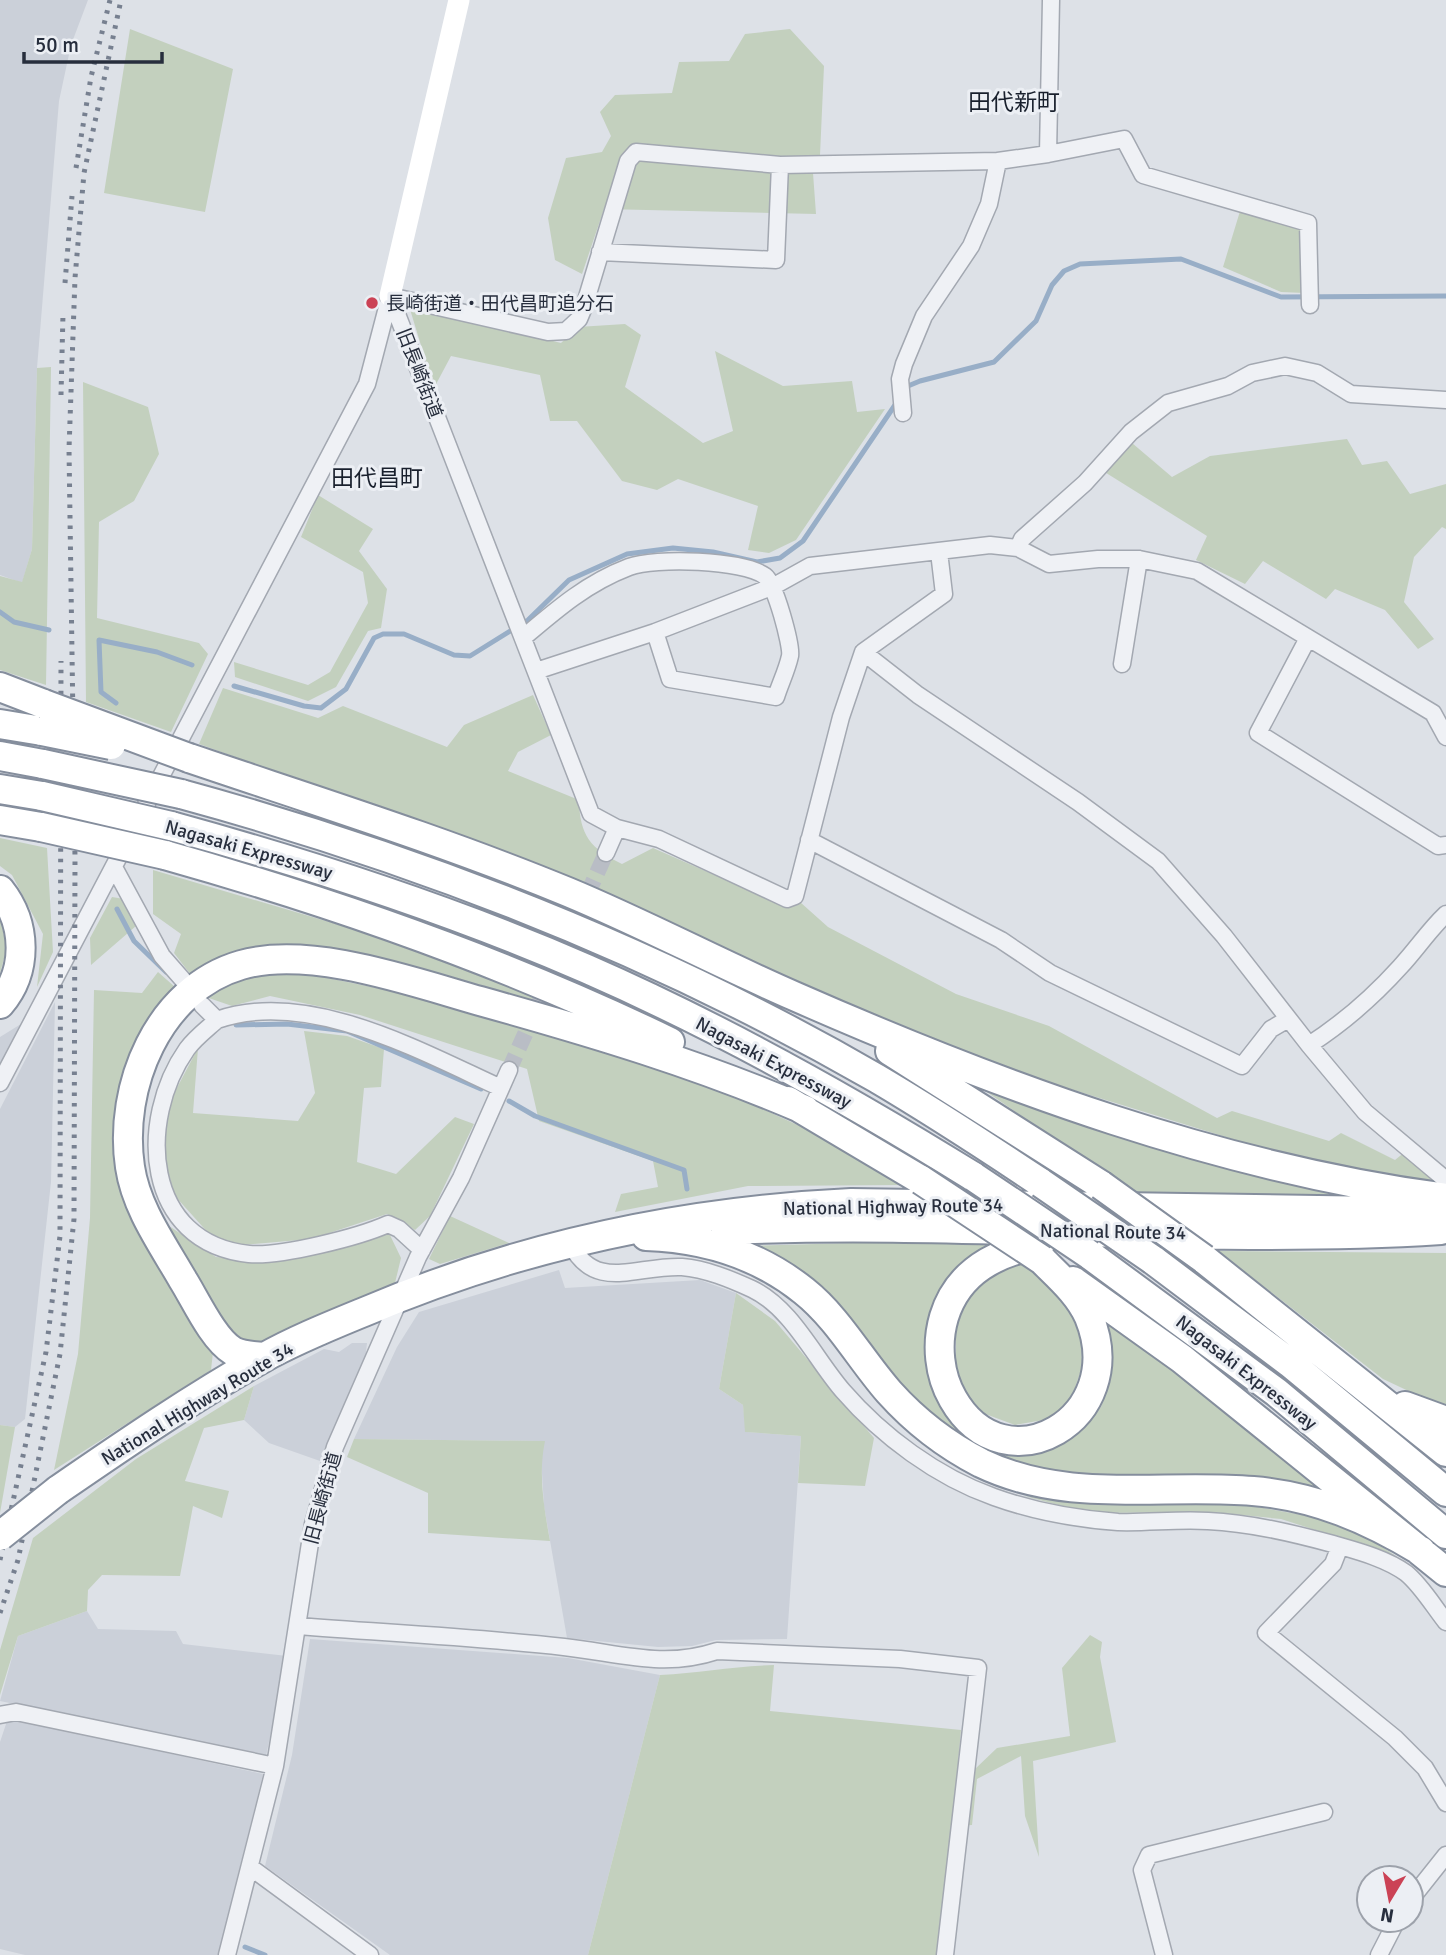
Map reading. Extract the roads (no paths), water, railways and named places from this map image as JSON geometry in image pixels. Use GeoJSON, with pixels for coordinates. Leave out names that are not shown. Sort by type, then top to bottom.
{"type":"FeatureCollection","features":[{"type":"Feature","properties":{"kind":"highway"},"geometry":{"type":"LineString","coordinates":[[0,687],[43,718],[292,793],[441,844],[568,892],[790,995],[964,1066],[1161,1132],[1264,1161],[1446,1198]]}},
{"type":"Feature","properties":{"kind":"highway"},"geometry":{"type":"LineString","coordinates":[[0,724],[43,718]]}},
{"type":"Feature","properties":{"kind":"highway","name":"Nagasaki Expressway"},"geometry":{"type":"LineString","coordinates":[[0,756],[181,794],[354,845],[511,902],[605,942],[775,1023],[876,1078],[1041,1183],[1153,1260],[1290,1363],[1446,1492]]}},
{"type":"Feature","properties":{"kind":"highway","name":"Nagasaki Expressway"},"geometry":{"type":"LineString","coordinates":[[0,789],[172,825],[393,893],[589,970],[771,1058],[868,1111],[974,1177],[1090,1255],[1276,1392],[1446,1534]]}},
{"type":"Feature","properties":{"kind":"highway"},"geometry":{"type":"LineString","coordinates":[[0,820],[165,855],[320,901],[478,957],[653,1034],[805,1110],[921,1180],[1042,1260],[1182,1359],[1446,1572]]}},
{"type":"Feature","properties":{"kind":"highway"},"geometry":{"type":"LineString","coordinates":[[0,890],[15,914],[21,947],[16,978],[0,1004]]}},
{"type":"Feature","properties":{"kind":"highway"},"geometry":{"type":"LineString","coordinates":[[264,1357],[246,1356],[223,1343],[145,1213],[130,1168],[128,1146],[132,1100],[144,1056],[154,1035],[184,998],[221,973],[241,965],[285,960],[383,976],[683,1060],[805,1110]]}},
{"type":"Feature","properties":{"kind":"highway"},"geometry":{"type":"LineString","coordinates":[[790,995],[967,1098],[1101,1185],[1202,1246],[1446,1452]]}},
{"type":"Feature","properties":{"kind":"highway","name":"National Highway Route 34"},"geometry":{"type":"LineString","coordinates":[[0,1535],[58,1490],[148,1429],[264,1357],[404,1295],[483,1267],[569,1243],[707,1215],[851,1203],[1446,1212]]}},
{"type":"Feature","properties":{"kind":"highway","name":"National Route 34"},"geometry":{"type":"LineString","coordinates":[[569,1243],[778,1228],[891,1226],[1202,1246],[1315,1235],[1446,1230]]}},
{"type":"Feature","properties":{"kind":"highway"},"geometry":{"type":"LineString","coordinates":[[1315,1235],[1446,1243]]}},
{"type":"Feature","properties":{"kind":"highway"},"geometry":{"type":"LineString","coordinates":[[640,1236],[712,1244],[747,1256],[785,1277],[822,1309],[908,1412],[953,1447],[1009,1475],[1096,1490],[1221,1489],[1289,1496],[1351,1513],[1421,1551]]}},
{"type":"Feature","properties":{"kind":"highway"},"geometry":{"type":"LineString","coordinates":[[1042,1260],[1074,1292],[1088,1316],[1095,1339],[1096,1377],[1083,1409],[1064,1427],[1041,1438],[1004,1438],[986,1432],[965,1415],[949,1393],[943,1377],[940,1357],[944,1317],[961,1284],[976,1269],[1012,1249],[1044,1243],[1202,1246]]}},
{"type":"Feature","properties":{"kind":"highway"},"geometry":{"type":"LineString","coordinates":[[1341,1365],[1418,1414],[1446,1421]]}},
{"type":"Feature","properties":{"kind":"street"},"geometry":{"type":"LineString","coordinates":[[0,1083],[74,937],[115,869],[367,384],[459,0]]}},
{"type":"Feature","properties":{"kind":"street"},"geometry":{"type":"LineString","coordinates":[[1048,154],[1051,0]]}},
{"type":"Feature","properties":{"kind":"street"},"geometry":{"type":"LineString","coordinates":[[390,296],[548,332],[566,331],[579,319],[584,307],[628,161],[636,152],[780,165],[999,162],[1124,139],[1143,175],[1308,223],[1311,300]]}},
{"type":"Feature","properties":{"kind":"street"},"geometry":{"type":"LineString","coordinates":[[903,412],[900,379],[924,316],[971,246],[989,204],[999,162]]}},
{"type":"Feature","properties":{"kind":"street"},"geometry":{"type":"LineString","coordinates":[[600,252],[776,260],[780,165]]}},
{"type":"Feature","properties":{"kind":"street","name":"旧長崎街道"},"geometry":{"type":"LineString","coordinates":[[390,296],[523,638]]}},
{"type":"Feature","properties":{"kind":"street"},"geometry":{"type":"LineString","coordinates":[[1018,548],[1022,539],[1085,483],[1131,432],[1168,403],[1228,386],[1252,373],[1285,366],[1317,373],[1351,394],[1446,400]]}},
{"type":"Feature","properties":{"kind":"street"},"geometry":{"type":"LineString","coordinates":[[536,671],[655,632],[774,586],[810,566],[990,545],[1018,548],[1049,565],[1098,559],[1139,559],[1198,571],[1433,713],[1446,737]]}},
{"type":"Feature","properties":{"kind":"street"},"geometry":{"type":"LineString","coordinates":[[655,632],[670,679],[776,697],[791,653],[774,586],[765,575],[709,561],[674,560],[632,565],[575,593],[523,638],[591,814],[617,828],[659,839],[787,899],[795,897],[850,685],[863,652],[944,594],[939,552]]}},
{"type":"Feature","properties":{"kind":"street"},"geometry":{"type":"LineString","coordinates":[[1122,664],[1139,559]]}},
{"type":"Feature","properties":{"kind":"street"},"geometry":{"type":"LineString","coordinates":[[1308,638],[1258,733],[1438,846],[1446,845]]}},
{"type":"Feature","properties":{"kind":"street"},"geometry":{"type":"LineString","coordinates":[[863,652],[918,695],[1078,802],[1158,861],[1224,936],[1288,1019],[1366,1112],[1446,1180]]}},
{"type":"Feature","properties":{"kind":"street"},"geometry":{"type":"LineString","coordinates":[[606,853],[617,828]]}},
{"type":"Feature","properties":{"kind":"street"},"geometry":{"type":"LineString","coordinates":[[809,840],[1000,940],[1050,973],[1242,1066],[1271,1029],[1288,1019]]}},
{"type":"Feature","properties":{"kind":"street"},"geometry":{"type":"LineString","coordinates":[[115,869],[162,956],[183,980]]}},
{"type":"Feature","properties":{"kind":"street"},"geometry":{"type":"LineString","coordinates":[[1309,1045],[1347,1020],[1401,966],[1425,934],[1446,914]]}},
{"type":"Feature","properties":{"kind":"street"},"geometry":{"type":"LineString","coordinates":[[202,1005],[217,1020]]}},
{"type":"Feature","properties":{"kind":"street"},"geometry":{"type":"LineString","coordinates":[[422,1250],[398,1229],[388,1224],[345,1240],[250,1254],[198,1236],[181,1221],[165,1196],[156,1167],[158,1126],[169,1083],[187,1049],[217,1020],[237,1013],[268,1010],[317,1017],[393,1038],[501,1088]]}},
{"type":"Feature","properties":{"kind":"street","name":"旧長崎街道"},"geometry":{"type":"LineString","coordinates":[[227,1955],[275,1766],[313,1524],[335,1447],[422,1250],[461,1178],[509,1070]]}},
{"type":"Feature","properties":{"kind":"street"},"geometry":{"type":"LineString","coordinates":[[569,1243],[579,1260],[591,1270],[608,1274],[683,1267],[721,1276],[756,1291],[784,1315],[842,1391],[871,1420],[904,1447],[950,1476],[992,1496],[1055,1514],[1118,1522],[1207,1521],[1240,1524],[1289,1532],[1340,1546],[1388,1562],[1408,1575],[1446,1622]]}},
{"type":"Feature","properties":{"kind":"street"},"geometry":{"type":"LineString","coordinates":[[1340,1546],[1333,1564],[1266,1633],[1395,1738],[1425,1768],[1446,1803]]}},
{"type":"Feature","properties":{"kind":"street"},"geometry":{"type":"LineString","coordinates":[[297,1626],[565,1647],[653,1660],[689,1660],[717,1651],[900,1659],[978,1668],[945,1955]]}},
{"type":"Feature","properties":{"kind":"street"},"geometry":{"type":"LineString","coordinates":[[0,1715],[16,1712],[275,1766]]}},
{"type":"Feature","properties":{"kind":"street"},"geometry":{"type":"LineString","coordinates":[[1164,1955],[1142,1870],[1149,1855],[1324,1812]]}},
{"type":"Feature","properties":{"kind":"street"},"geometry":{"type":"LineString","coordinates":[[1425,1881],[1446,1854]]}},
{"type":"Feature","properties":{"kind":"street"},"geometry":{"type":"LineString","coordinates":[[250,1867],[370,1955]]}},
{"type":"Feature","properties":{"kind":"street"},"geometry":{"type":"LineString","coordinates":[[1379,1955],[1390,1934]]}},
{"type":"Feature","properties":{"kind":"waterway"},"geometry":{"type":"LineString","coordinates":[[905,391],[908,386],[920,381],[994,362],[1036,321],[1052,285],[1064,271],[1080,264],[1181,259],[1281,297],[1446,296]]}},
{"type":"Feature","properties":{"kind":"waterway"},"geometry":{"type":"LineString","coordinates":[[234,686],[304,706],[321,708],[346,689],[374,638],[383,634],[404,634],[454,655],[470,656],[528,620],[569,580],[627,554],[673,548],[713,552],[757,562],[780,558],[803,541],[897,402]]}},
{"type":"Feature","properties":{"kind":"waterway"},"geometry":{"type":"LineString","coordinates":[[0,612],[14,622],[49,630]]}},
{"type":"Feature","properties":{"kind":"waterway"},"geometry":{"type":"LineString","coordinates":[[116,703],[101,692],[99,640],[157,652],[192,665]]}},
{"type":"Feature","properties":{"kind":"waterway"},"geometry":{"type":"LineString","coordinates":[[117,909],[134,941],[166,972]]}},
{"type":"Feature","properties":{"kind":"waterway"},"geometry":{"type":"LineString","coordinates":[[236,1025],[287,1024],[347,1031],[481,1089]]}},
{"type":"Feature","properties":{"kind":"waterway"},"geometry":{"type":"LineString","coordinates":[[509,1101],[535,1116],[684,1170],[687,1189]]}},
{"type":"Feature","properties":{"kind":"waterway"},"geometry":{"type":"LineString","coordinates":[[245,1947],[265,1955]]}},
{"type":"Feature","properties":{"kind":"tunnel"},"geometry":{"type":"LineString","coordinates":[[509,1070],[606,853]]}},
{"type":"Feature","properties":{"kind":"railway"},"geometry":{"type":"LineString","coordinates":[[76,168],[91,77],[110,0]]}},
{"type":"Feature","properties":{"kind":"railway"},"geometry":{"type":"LineString","coordinates":[[0,1613],[18,1560],[60,1354],[74,1219],[75,858],[69,449],[75,278],[84,173],[121,0]]}},
{"type":"Feature","properties":{"kind":"railway"},"geometry":{"type":"LineString","coordinates":[[65,283],[72,196]]}},
{"type":"Feature","properties":{"kind":"railway"},"geometry":{"type":"LineString","coordinates":[[61,395],[63,314]]}},
{"type":"Feature","properties":{"kind":"railway"},"geometry":{"type":"LineString","coordinates":[[0,1560],[46,1352],[60,1236],[61,661]]}},
{"type":"Feature","properties":{"kind":"place","name":"長崎街道・田代昌町追分石"},"geometry":{"type":"Point","coordinates":[372,303]}},
{"type":"Feature","properties":{"kind":"district","name":"田代新町"},"geometry":{"type":"Point","coordinates":[1014,102]}},
{"type":"Feature","properties":{"kind":"district","name":"田代昌町"},"geometry":{"type":"Point","coordinates":[377,478]}}]}
